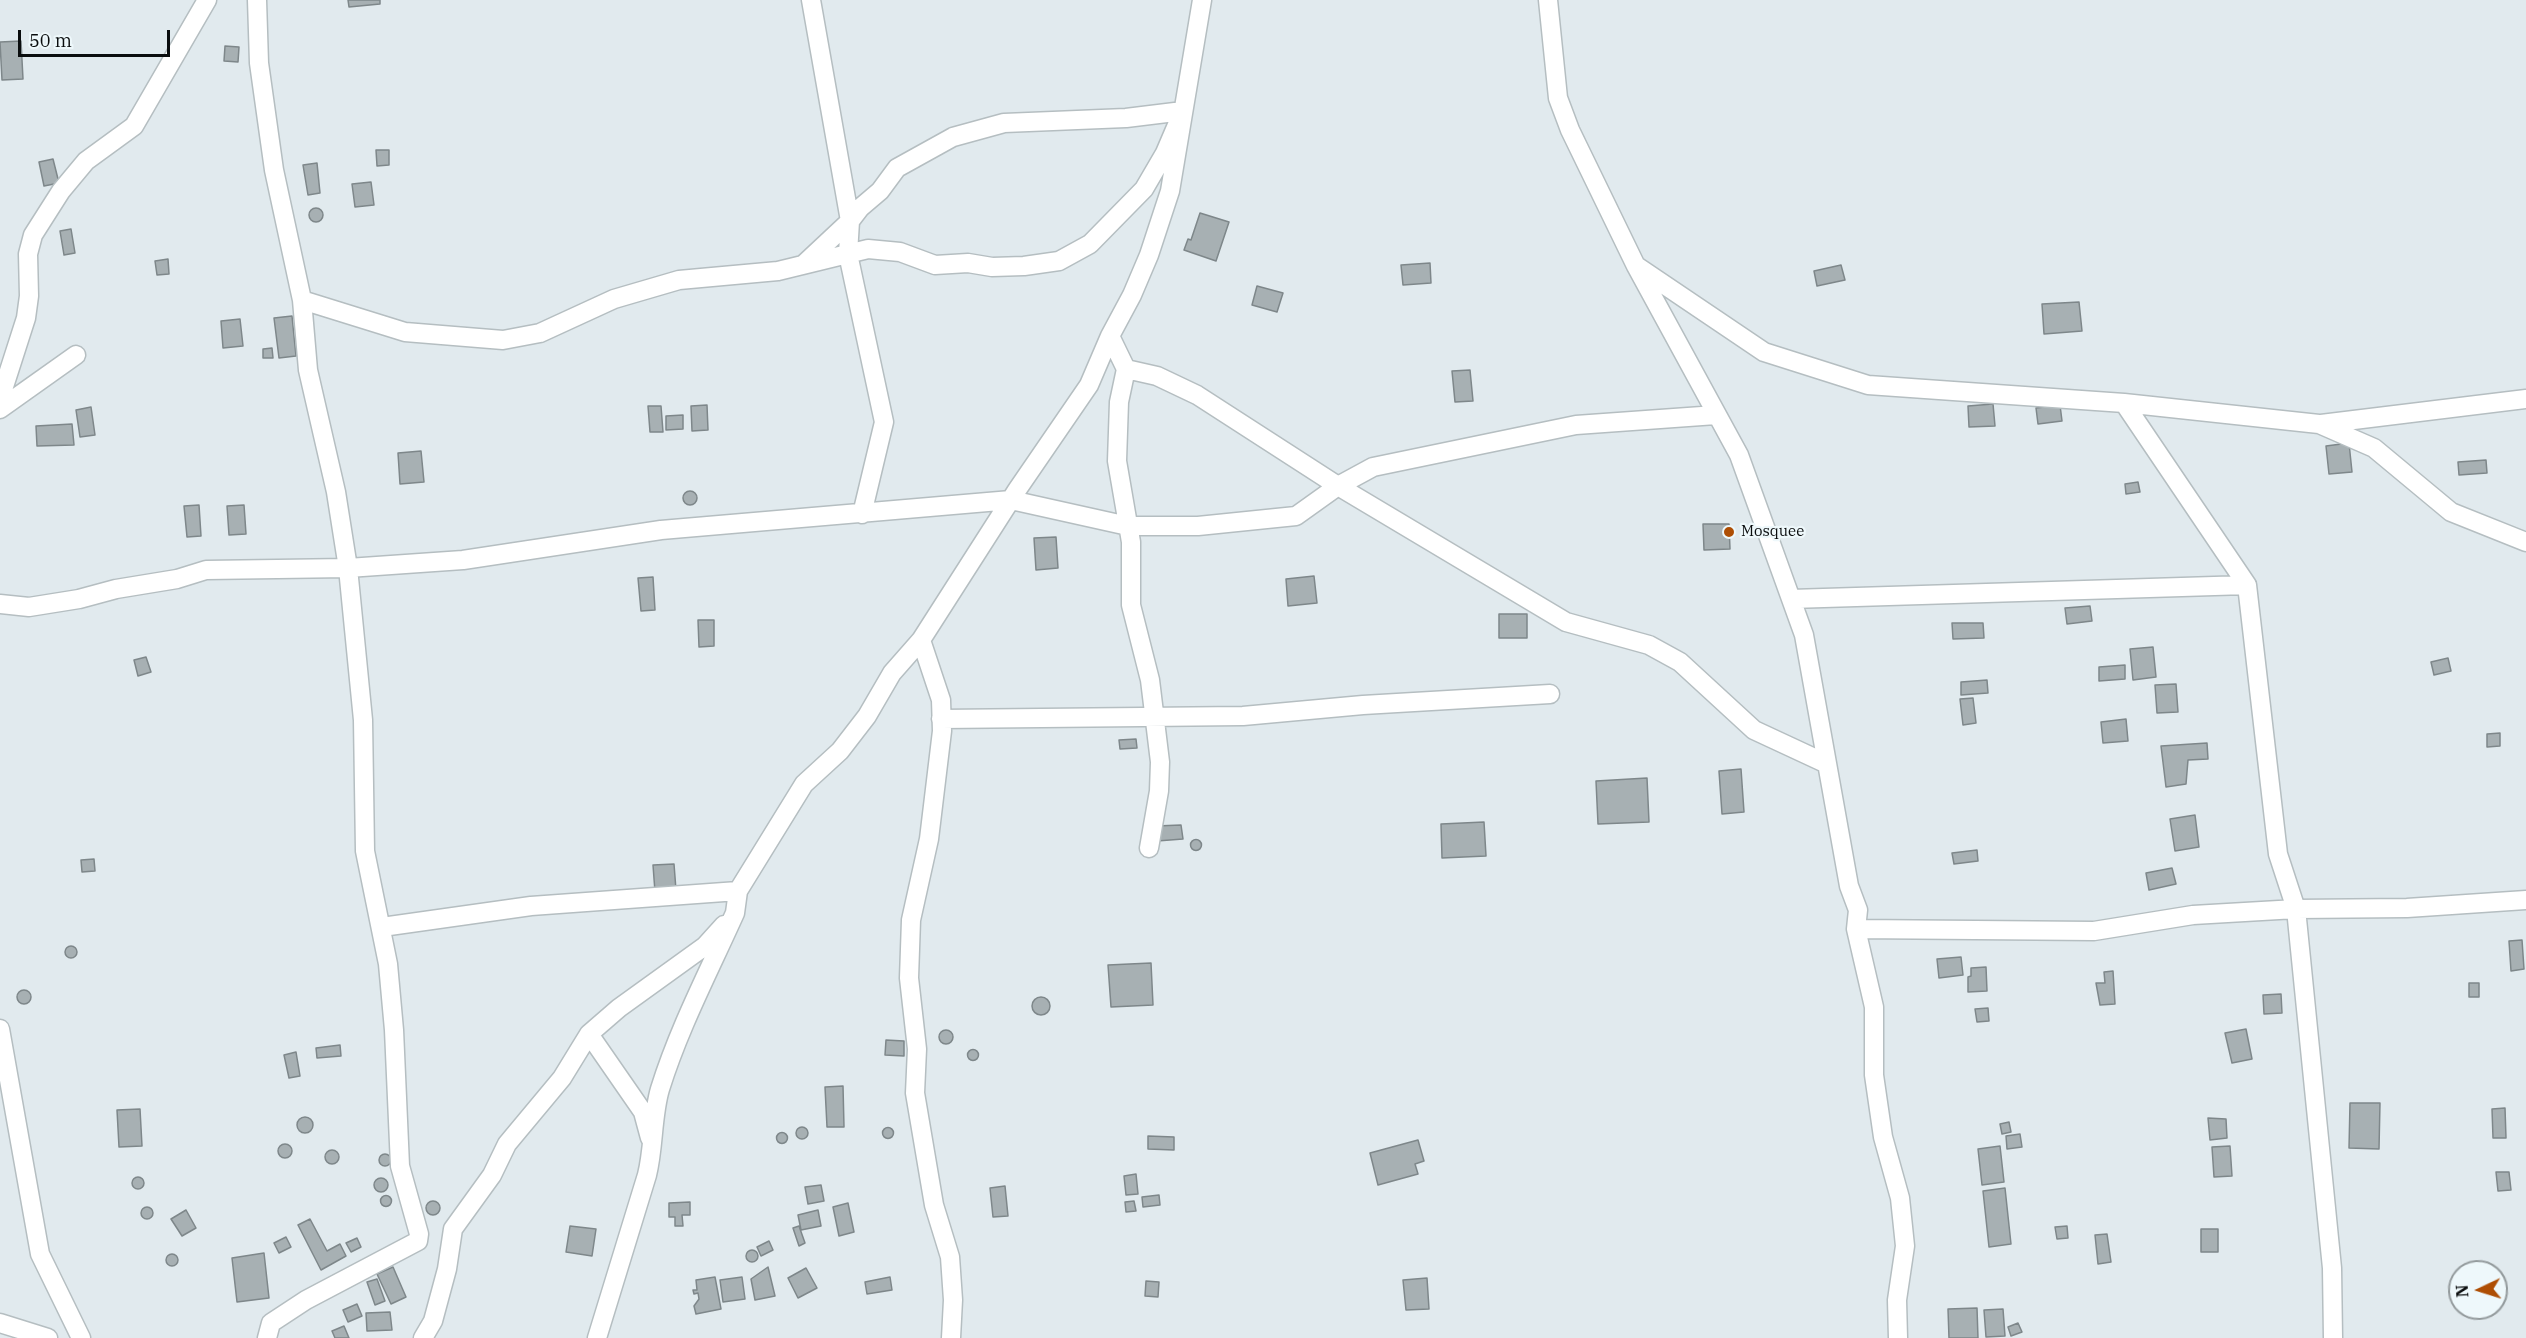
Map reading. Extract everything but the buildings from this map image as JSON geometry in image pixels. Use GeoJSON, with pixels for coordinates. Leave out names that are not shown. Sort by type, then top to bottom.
{"type":"FeatureCollection","features":[{"type":"Feature","properties":{"kind":"street"},"geometry":{"type":"LineString","coordinates":[[0,399],[26,318],[29,296],[28,254],[33,235],[61,191],[86,161],[134,126],[207,0]]}},
{"type":"Feature","properties":{"kind":"street"},"geometry":{"type":"LineString","coordinates":[[257,0],[259,63],[274,170],[302,300],[308,370],[336,492],[348,568],[363,720],[365,851],[382,927],[394,1030],[400,1166],[419,1239],[306,1300],[271,1323],[267,1338]]}},
{"type":"Feature","properties":{"kind":"street"},"geometry":{"type":"LineString","coordinates":[[811,0],[850,221],[848,254],[885,422],[862,514]]}},
{"type":"Feature","properties":{"kind":"street"},"geometry":{"type":"LineString","coordinates":[[597,1338],[653,1149],[659,1092],[671,1059],[735,913],[738,891],[804,784],[840,751],[867,716],[892,672],[921,640],[1011,500],[1089,385],[1110,336],[1132,295],[1149,255],[1170,191],[1202,0]]}},
{"type":"Feature","properties":{"kind":"street"},"geometry":{"type":"LineString","coordinates":[[1548,0],[1558,98],[1570,130],[1636,266],[1739,455],[1804,635],[1825,763],[1849,886],[1858,910],[1856,929],[1874,1007],[1874,1075],[1883,1137],[1900,1198],[1905,1246],[1897,1300],[1898,1338]]}},
{"type":"Feature","properties":{"kind":"street"},"geometry":{"type":"LineString","coordinates":[[302,300],[405,332],[503,340],[540,333],[614,299],[679,280],[743,276],[868,249],[900,252],[935,265],[968,263],[992,267],[1024,266],[1059,261],[1090,244],[1144,189],[1165,153],[1183,111]]}},
{"type":"Feature","properties":{"kind":"street"},"geometry":{"type":"LineString","coordinates":[[802,264],[880,191],[897,168],[953,137],[1004,123],[1126,117],[1183,111]]}},
{"type":"Feature","properties":{"kind":"street"},"geometry":{"type":"LineString","coordinates":[[1636,266],[1764,352],[1868,385],[2124,403],[2319,424],[2526,399]]}},
{"type":"Feature","properties":{"kind":"street"},"geometry":{"type":"LineString","coordinates":[[1110,336],[1126,369],[1119,402],[1116,451],[1119,487],[1128,526],[1131,605],[1150,680],[1160,762],[1159,791],[1149,848]]}},
{"type":"Feature","properties":{"kind":"street"},"geometry":{"type":"LineString","coordinates":[[0,409],[76,355]]}},
{"type":"Feature","properties":{"kind":"street"},"geometry":{"type":"LineString","coordinates":[[1126,369],[1157,376],[1197,395],[1338,486],[1566,622],[1649,645],[1680,662],[1754,730],[1825,763]]}},
{"type":"Feature","properties":{"kind":"street"},"geometry":{"type":"LineString","coordinates":[[2124,403],[2247,585],[2278,854],[2296,909],[2332,1268],[2333,1338]]}},
{"type":"Feature","properties":{"kind":"street"},"geometry":{"type":"LineString","coordinates":[[0,604],[29,607],[79,599],[116,589],[177,579],[206,570],[348,568],[463,560],[661,530],[1011,500],[1128,526],[1198,526],[1296,516],[1338,486],[1373,467],[1576,425],[1716,415]]}},
{"type":"Feature","properties":{"kind":"street"},"geometry":{"type":"LineString","coordinates":[[2319,424],[2374,448],[2451,512],[2526,542]]}},
{"type":"Feature","properties":{"kind":"street"},"geometry":{"type":"LineString","coordinates":[[1791,599],[2247,585]]}},
{"type":"Feature","properties":{"kind":"street"},"geometry":{"type":"LineString","coordinates":[[921,640],[941,700],[941,719],[929,839],[911,920],[909,978],[917,1049],[915,1093],[934,1205],[950,1257],[951,1338]]}},
{"type":"Feature","properties":{"kind":"street"},"geometry":{"type":"LineString","coordinates":[[941,719],[1242,716],[1363,705],[1550,694]]}},
{"type":"Feature","properties":{"kind":"street"},"geometry":{"type":"LineString","coordinates":[[382,927],[531,906],[738,891]]}},
{"type":"Feature","properties":{"kind":"street"},"geometry":{"type":"LineString","coordinates":[[1856,929],[2094,931],[2193,915],[2296,909],[2407,908],[2526,900]]}},
{"type":"Feature","properties":{"kind":"street"},"geometry":{"type":"LineString","coordinates":[[423,1338],[433,1321],[444,1279],[453,1228],[492,1175],[507,1144],[562,1078],[589,1034],[619,1008],[705,946],[735,913]]}},
{"type":"Feature","properties":{"kind":"street"},"geometry":{"type":"LineString","coordinates":[[0,1029],[40,1254],[81,1338]]}},
{"type":"Feature","properties":{"kind":"street"},"geometry":{"type":"LineString","coordinates":[[589,1034],[643,1112],[653,1149]]}},
{"type":"Feature","properties":{"kind":"street"},"geometry":{"type":"LineString","coordinates":[[0,1323],[48,1338]]}},
{"type":"Feature","properties":{"kind":"place","name":"Mosquee"},"geometry":{"type":"Point","coordinates":[1729,532]}}]}
